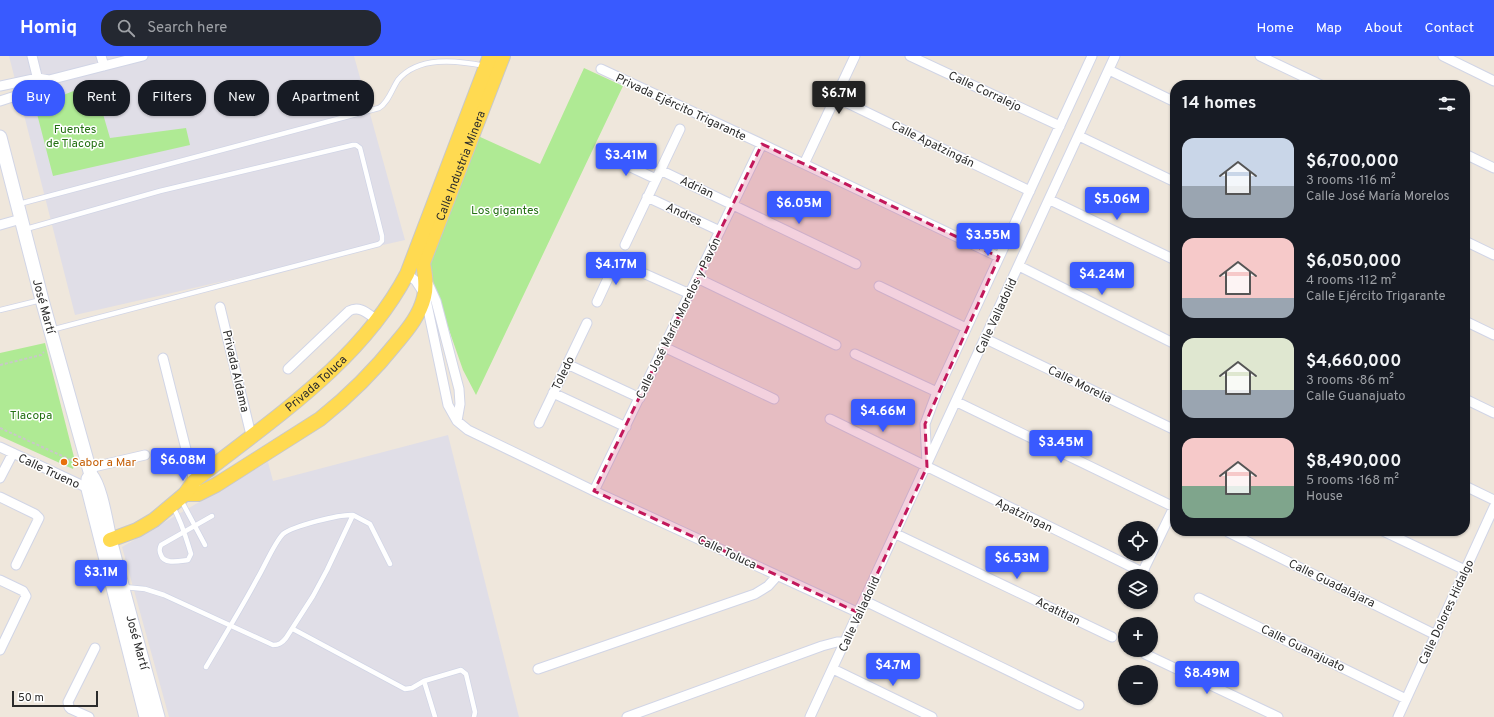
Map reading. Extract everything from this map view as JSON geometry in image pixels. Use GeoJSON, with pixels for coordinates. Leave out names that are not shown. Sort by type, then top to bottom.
{"type":"FeatureCollection","features":[{"type":"Feature","properties":{"kind":"main road","name":"Calle Industria Minera"},"geometry":{"type":"LineString","coordinates":[[425,276],[423,263],[502,56]]}},
{"type":"Feature","properties":{"kind":"main road","name":"Calle Industria Minera"},"geometry":{"type":"LineString","coordinates":[[409,268],[488,61]]}},
{"type":"Feature","properties":{"kind":"main road","name":"José Martí"},"geometry":{"type":"LineString","coordinates":[[1,145],[23,224],[51,336],[89,466],[88,479],[110,540],[117,587],[158,717]]}},
{"type":"Feature","properties":{"kind":"main road","name":"Privada Toluca"},"geometry":{"type":"LineString","coordinates":[[110,540],[145,526],[186,494],[251,435],[319,380],[351,351],[394,297],[409,268]]}},
{"type":"Feature","properties":{"kind":"main road","name":"Privada Toluca"},"geometry":{"type":"LineString","coordinates":[[186,494],[222,481],[305,428],[335,407],[349,395],[381,362],[409,328],[420,309],[425,295],[425,276]]}},
{"type":"Feature","properties":{"kind":"main road","name":"José Martí"},"geometry":{"type":"LineString","coordinates":[[93,491],[117,587],[146,717]]}},
{"type":"Feature","properties":{"kind":"street"},"geometry":{"type":"LineString","coordinates":[[32,56],[38,78]]}},
{"type":"Feature","properties":{"kind":"street"},"geometry":{"type":"LineString","coordinates":[[101,56],[104,66]]}},
{"type":"Feature","properties":{"kind":"street"},"geometry":{"type":"LineString","coordinates":[[0,86],[38,78],[49,80],[144,56]]}},
{"type":"Feature","properties":{"kind":"street"},"geometry":{"type":"LineString","coordinates":[[804,164],[855,56]]}},
{"type":"Feature","properties":{"kind":"street","name":"Calle Corralejo"},"geometry":{"type":"LineString","coordinates":[[910,56],[1060,126]]}},
{"type":"Feature","properties":{"kind":"street","name":"Calle Valladolid"},"geometry":{"type":"LineString","coordinates":[[810,717],[957,402],[1115,56]]}},
{"type":"Feature","properties":{"kind":"street"},"geometry":{"type":"LineString","coordinates":[[1260,56],[1310,80]]}},
{"type":"Feature","properties":{"kind":"street"},"geometry":{"type":"LineString","coordinates":[[1443,56],[1494,82]]}},
{"type":"Feature","properties":{"kind":"street","name":"Calle Valladolid"},"geometry":{"type":"LineString","coordinates":[[927,467],[925,424],[937,392],[1060,126],[1088,57]]}},
{"type":"Feature","properties":{"kind":"street","name":"Privada Ejército Trigarante"},"geometry":{"type":"LineString","coordinates":[[601,69],[762,144],[999,258]]}},
{"type":"Feature","properties":{"kind":"street"},"geometry":{"type":"LineString","coordinates":[[1109,70],[1170,100]]}},
{"type":"Feature","properties":{"kind":"street"},"geometry":{"type":"LineString","coordinates":[[0,101],[12,97]]}},
{"type":"Feature","properties":{"kind":"street","name":"Calle Apatzingán"},"geometry":{"type":"LineString","coordinates":[[835,97],[1030,191]]}},
{"type":"Feature","properties":{"kind":"street"},"geometry":{"type":"LineString","coordinates":[[625,245],[680,129]]}},
{"type":"Feature","properties":{"kind":"street"},"geometry":{"type":"LineString","coordinates":[[1079,136],[1170,180]]}},
{"type":"Feature","properties":{"kind":"street","name":"Calle José María Morelos y Pavón"},"geometry":{"type":"LineString","coordinates":[[594,491],[762,144]]}},
{"type":"Feature","properties":{"kind":"street"},"geometry":{"type":"LineString","coordinates":[[606,155],[656,179]]}},
{"type":"Feature","properties":{"kind":"street"},"geometry":{"type":"LineString","coordinates":[[1470,156],[1494,168]]}},
{"type":"Feature","properties":{"kind":"street","name":"Adrian"},"geometry":{"type":"LineString","coordinates":[[660,170],[856,264]]}},
{"type":"Feature","properties":{"kind":"street","name":"Andres"},"geometry":{"type":"LineString","coordinates":[[647,197],[720,231]]}},
{"type":"Feature","properties":{"kind":"street"},"geometry":{"type":"LineString","coordinates":[[1050,200],[1170,258]]}},
{"type":"Feature","properties":{"kind":"street"},"geometry":{"type":"LineString","coordinates":[[0,226],[23,224]]}},
{"type":"Feature","properties":{"kind":"street"},"geometry":{"type":"LineString","coordinates":[[1470,243],[1494,255]]}},
{"type":"Feature","properties":{"kind":"street"},"geometry":{"type":"LineString","coordinates":[[597,302],[616,261],[690,294]]}},
{"type":"Feature","properties":{"kind":"street"},"geometry":{"type":"LineString","coordinates":[[1019,266],[1170,342]]}},
{"type":"Feature","properties":{"kind":"street"},"geometry":{"type":"LineString","coordinates":[[409,268],[417,267],[425,276],[436,301],[459,389],[460,404],[457,421]]}},
{"type":"Feature","properties":{"kind":"street","name":"Privada Toluca"},"geometry":{"type":"LineString","coordinates":[[409,268],[425,295],[445,394],[448,405],[457,421],[476,434],[594,491]]}},
{"type":"Feature","properties":{"kind":"street"},"geometry":{"type":"LineString","coordinates":[[697,278],[836,345]]}},
{"type":"Feature","properties":{"kind":"street"},"geometry":{"type":"LineString","coordinates":[[879,286],[966,328]]}},
{"type":"Feature","properties":{"kind":"street","name":"Privada Aldama"},"geometry":{"type":"LineString","coordinates":[[220,307],[251,435]]}},
{"type":"Feature","properties":{"kind":"street"},"geometry":{"type":"LineString","coordinates":[[288,369],[349,311],[353,309],[360,309],[377,320]]}},
{"type":"Feature","properties":{"kind":"street","name":"Toledo"},"geometry":{"type":"LineString","coordinates":[[539,423],[587,323]]}},
{"type":"Feature","properties":{"kind":"street"},"geometry":{"type":"LineString","coordinates":[[1470,323],[1494,335]]}},
{"type":"Feature","properties":{"kind":"street","name":"Calle Morelia"},"geometry":{"type":"LineString","coordinates":[[986,339],[1170,428]]}},
{"type":"Feature","properties":{"kind":"street"},"geometry":{"type":"LineString","coordinates":[[664,348],[774,399]]}},
{"type":"Feature","properties":{"kind":"street"},"geometry":{"type":"LineString","coordinates":[[855,354],[937,392]]}},
{"type":"Feature","properties":{"kind":"street"},"geometry":{"type":"LineString","coordinates":[[163,358],[186,494]]}},
{"type":"Feature","properties":{"kind":"street"},"geometry":{"type":"LineString","coordinates":[[567,364],[640,398]]}},
{"type":"Feature","properties":{"kind":"street"},"geometry":{"type":"LineString","coordinates":[[553,393],[626,426]]}},
{"type":"Feature","properties":{"kind":"street"},"geometry":{"type":"LineString","coordinates":[[1470,401],[1494,413]]}},
{"type":"Feature","properties":{"kind":"street"},"geometry":{"type":"LineString","coordinates":[[957,402],[1170,504]]}},
{"type":"Feature","properties":{"kind":"street"},"geometry":{"type":"LineString","coordinates":[[830,419],[927,467]]}},
{"type":"Feature","properties":{"kind":"street","name":"Calle Trueno"},"geometry":{"type":"LineString","coordinates":[[0,447],[93,491]]}},
{"type":"Feature","properties":{"kind":"street"},"geometry":{"type":"LineString","coordinates":[[0,478],[12,453]]}},
{"type":"Feature","properties":{"kind":"street"},"geometry":{"type":"LineString","coordinates":[[89,466],[145,455]]}},
{"type":"Feature","properties":{"kind":"street","name":"Apatzingan"},"geometry":{"type":"LineString","coordinates":[[927,467],[1140,571],[1144,570],[1170,514]]}},
{"type":"Feature","properties":{"kind":"street"},"geometry":{"type":"LineString","coordinates":[[1470,488],[1494,500]]}},
{"type":"Feature","properties":{"kind":"street","name":"Calle Toluca"},"geometry":{"type":"LineString","coordinates":[[594,491],[859,614]]}},
{"type":"Feature","properties":{"kind":"street"},"geometry":{"type":"LineString","coordinates":[[0,497],[35,514],[39,518],[16,565]]}},
{"type":"Feature","properties":{"kind":"street","name":"Calle Dolores Hidalgo"},"geometry":{"type":"LineString","coordinates":[[1398,717],[1494,507]]}},
{"type":"Feature","properties":{"kind":"street","name":"Acatitlan"},"geometry":{"type":"LineString","coordinates":[[896,534],[1112,637]]}},
{"type":"Feature","properties":{"kind":"street","name":"Calle Guadalajara"},"geometry":{"type":"LineString","coordinates":[[1236,536],[1436,635]]}},
{"type":"Feature","properties":{"kind":"street"},"geometry":{"type":"LineString","coordinates":[[1394,536],[1465,570]]}},
{"type":"Feature","properties":{"kind":"street"},"geometry":{"type":"LineString","coordinates":[[538,669],[755,594],[768,586],[777,576]]}},
{"type":"Feature","properties":{"kind":"street"},"geometry":{"type":"LineString","coordinates":[[0,580],[23,591],[26,596],[1,645]]}},
{"type":"Feature","properties":{"kind":"street","name":"Calle Guanajuato"},"geometry":{"type":"LineString","coordinates":[[1199,598],[1406,698]]}},
{"type":"Feature","properties":{"kind":"street"},"geometry":{"type":"LineString","coordinates":[[864,601],[1079,705]]}},
{"type":"Feature","properties":{"kind":"street"},"geometry":{"type":"LineString","coordinates":[[627,717],[822,646],[837,642],[845,642]]}},
{"type":"Feature","properties":{"kind":"street"},"geometry":{"type":"LineString","coordinates":[[89,717],[71,709],[68,702],[95,648]]}},
{"type":"Feature","properties":{"kind":"street"},"geometry":{"type":"LineString","coordinates":[[1151,657],[1278,717]]}},
{"type":"Feature","properties":{"kind":"street"},"geometry":{"type":"LineString","coordinates":[[833,669],[932,717]]}},
{"type":"Feature","properties":{"kind":"lane"},"geometry":{"type":"LineString","coordinates":[[18,205],[379,108],[384,104],[398,80],[420,63],[434,60],[488,61]]}},
{"type":"Feature","properties":{"kind":"lane"},"geometry":{"type":"LineString","coordinates":[[23,224],[356,145],[360,148],[382,236],[382,241],[379,244],[51,336]]}},
{"type":"Feature","properties":{"kind":"lane"},"geometry":{"type":"LineString","coordinates":[[0,310],[42,300]]}},
{"type":"Feature","properties":{"kind":"lane"},"geometry":{"type":"LineString","coordinates":[[186,494],[195,526],[205,545]]}},
{"type":"Feature","properties":{"kind":"lane"},"geometry":{"type":"LineString","coordinates":[[186,494],[178,517],[185,532],[191,554],[190,558],[188,560],[169,562],[163,560],[159,550],[161,545],[185,532],[212,516]]}},
{"type":"Feature","properties":{"kind":"lane"},"geometry":{"type":"LineString","coordinates":[[206,667],[277,543],[283,534],[293,528],[341,515],[353,515],[370,524],[390,564]]}},
{"type":"Feature","properties":{"kind":"lane"},"geometry":{"type":"LineString","coordinates":[[117,587],[154,592],[273,645],[277,645],[282,643],[292,629],[326,570],[353,515]]}},
{"type":"Feature","properties":{"kind":"lane"},"geometry":{"type":"LineString","coordinates":[[292,629],[405,689],[412,688],[424,681],[457,670],[464,671],[475,712],[474,717]]}},
{"type":"Feature","properties":{"kind":"lane"},"geometry":{"type":"LineString","coordinates":[[424,681],[435,717]]}},
{"type":"Feature","properties":{"kind":"path"},"geometry":{"type":"LineString","coordinates":[[0,365],[41,356],[51,336]]}},
{"type":"Feature","properties":{"kind":"path"},"geometry":{"type":"LineString","coordinates":[[0,428],[71,460],[89,466]]}},
{"type":"Feature","properties":{"kind":"highlighted area"},"geometry":{"type":"Polygon","coordinates":[[[762,144],[999,257],[925,424],[927,467],[859,613],[594,491],[762,144]]]}},
{"type":"Feature","properties":{"kind":"shaded area"},"geometry":{"type":"Polygon","coordinates":[[[9,56],[354,56],[361,80],[277,80],[277,116],[371,116],[405,240],[75,315],[24,116],[65,116],[65,80],[15,80],[9,56]]]}},
{"type":"Feature","properties":{"kind":"shaded area"},"geometry":{"type":"Polygon","coordinates":[[[448,435],[519,717],[169,717],[122,547],[268,462],[273,481],[448,435]]]}},
{"type":"Feature","properties":{"kind":"green space","name":"Los gigantes"},"geometry":{"type":"Polygon","coordinates":[[[584,68],[623,86],[476,395],[463,370],[426,264],[478,136],[540,164],[584,68]]]}},
{"type":"Feature","properties":{"kind":"green space","name":"Fuentes de Tlacopa"},"geometry":{"type":"Polygon","coordinates":[[[73,91],[73,116],[104,116],[110,138],[186,128],[190,145],[53,176],[38,116],[65,116],[65,94],[73,91]]]}},
{"type":"Feature","properties":{"kind":"green space","name":"Tlacopa"},"geometry":{"type":"Polygon","coordinates":[[[45,343],[75,461],[73,469],[0,436],[0,353],[45,343]]]}},
{"type":"Feature","properties":{"kind":"place","name":"Sabor a Mar"},"geometry":{"type":"Point","coordinates":[64,462]}}]}
